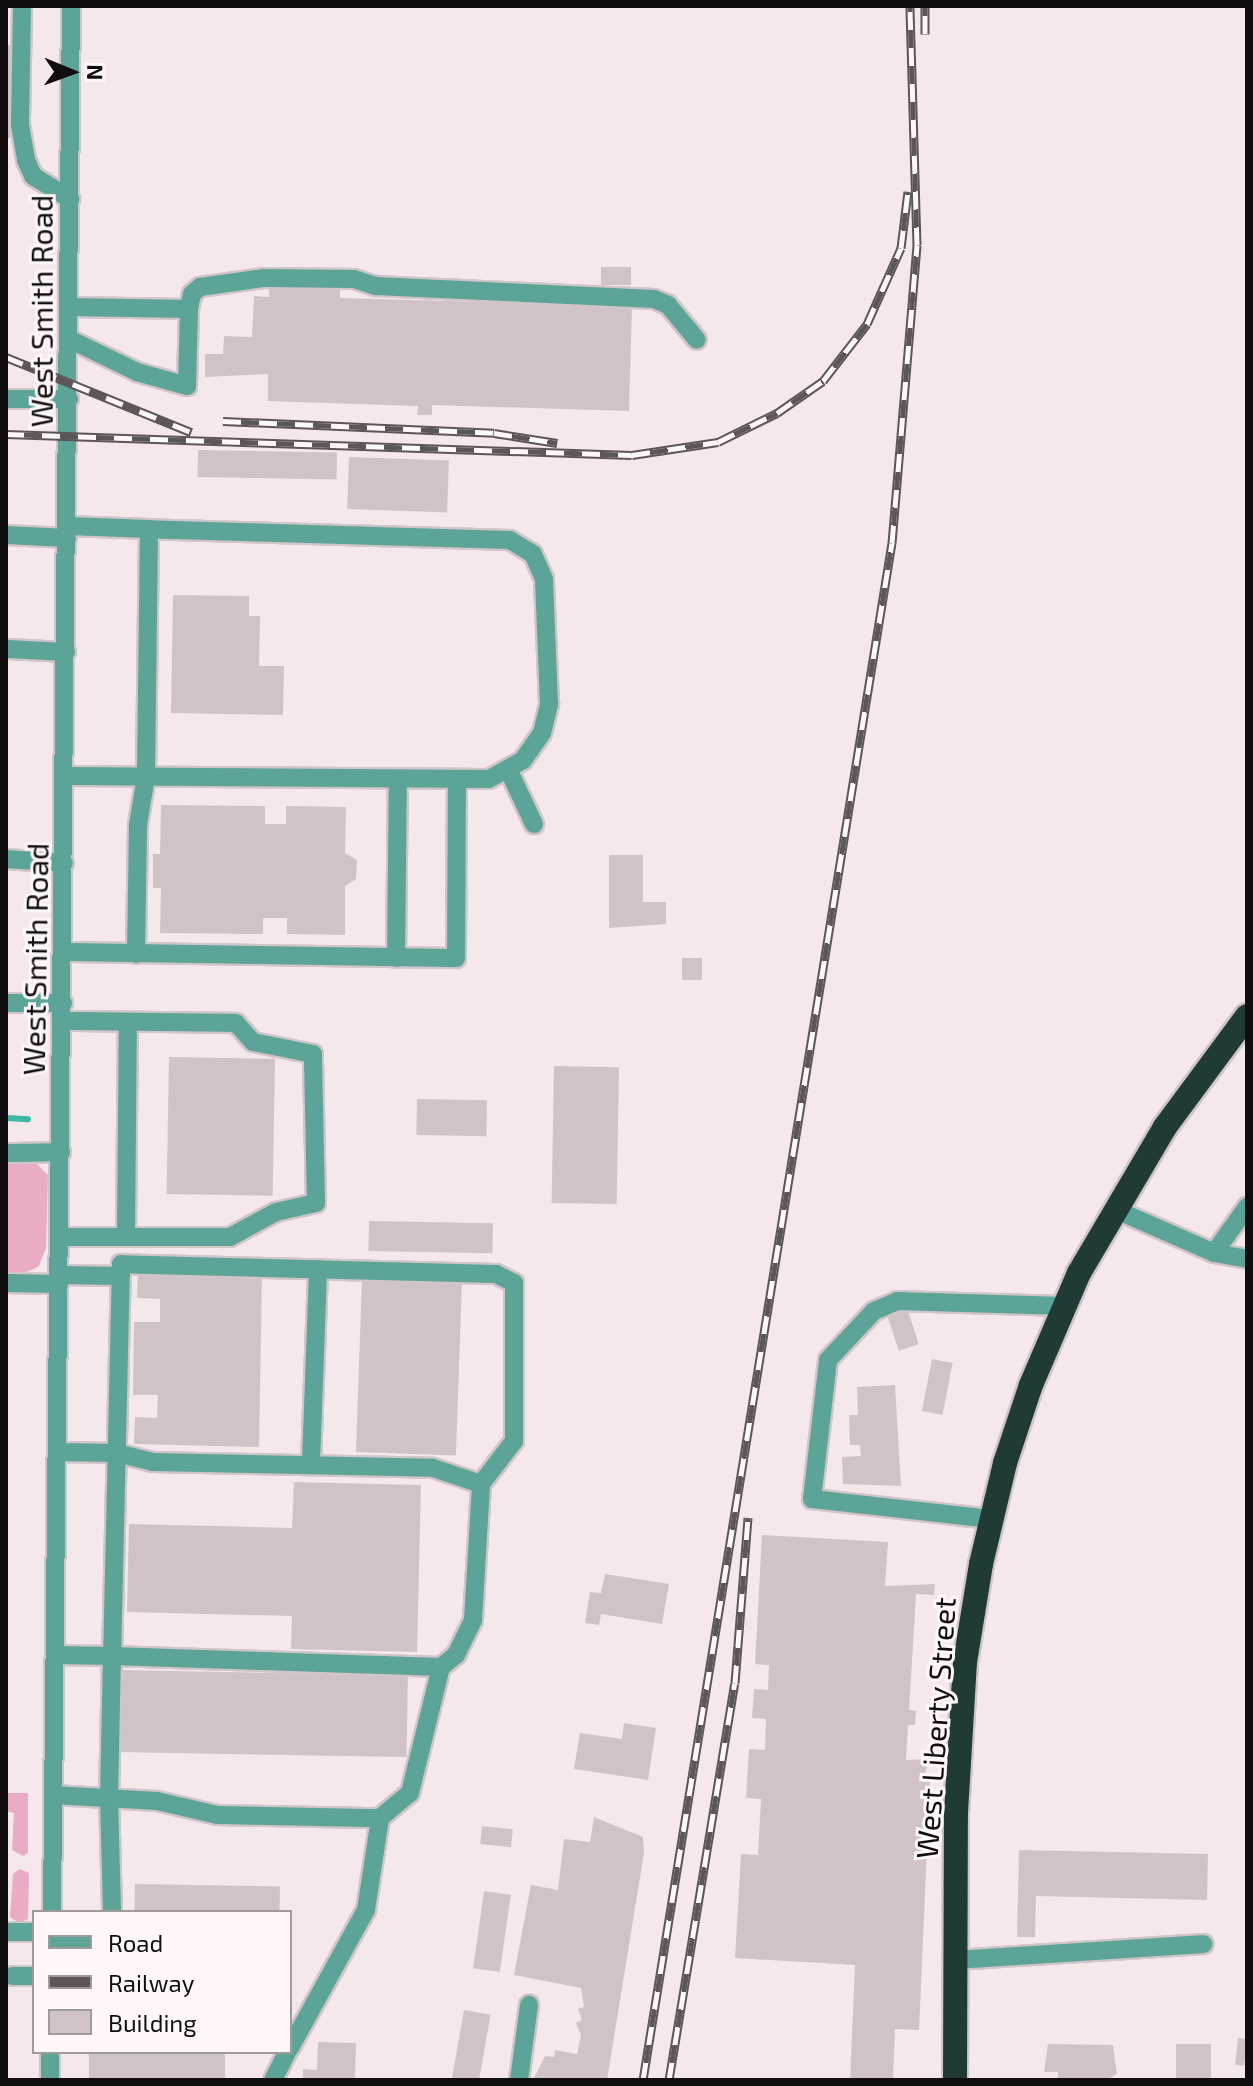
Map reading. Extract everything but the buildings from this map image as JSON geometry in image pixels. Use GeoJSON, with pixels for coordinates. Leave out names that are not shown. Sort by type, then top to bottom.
{"type":"FeatureCollection","features":[{"type":"Feature","properties":{"kind":"highway","name":"West Liberty Street"},"geometry":{"type":"LineString","coordinates":[[955,2080],[956,1813],[965,1662],[991,1519],[1031,1385],[1064,1306],[1114,1209],[1165,1127],[1247,1016]]}},
{"type":"Feature","properties":{"kind":"street"},"geometry":{"type":"LineString","coordinates":[[22,6],[20,125],[26,160],[33,176],[70,199]]}},
{"type":"Feature","properties":{"kind":"street","name":"West Smith Road"},"geometry":{"type":"LineString","coordinates":[[52,1910],[71,6]]}},
{"type":"Feature","properties":{"kind":"street"},"geometry":{"type":"LineString","coordinates":[[69,339],[137,372],[187,386],[192,294],[200,287],[264,278],[354,279],[376,286],[654,299],[668,305],[697,340]]}},
{"type":"Feature","properties":{"kind":"street"},"geometry":{"type":"LineString","coordinates":[[69,307],[189,309]]}},
{"type":"Feature","properties":{"kind":"street"},"geometry":{"type":"LineString","coordinates":[[6,399],[69,399]]}},
{"type":"Feature","properties":{"kind":"street"},"geometry":{"type":"LineString","coordinates":[[136,954],[138,825],[146,776],[149,529]]}},
{"type":"Feature","properties":{"kind":"street"},"geometry":{"type":"LineString","coordinates":[[6,535],[149,529],[510,540],[533,554],[544,579],[549,704],[542,733],[523,760],[489,779],[65,776]]}},
{"type":"Feature","properties":{"kind":"street"},"geometry":{"type":"LineString","coordinates":[[6,649],[66,652]]}},
{"type":"Feature","properties":{"kind":"street"},"geometry":{"type":"LineString","coordinates":[[508,769],[534,824]]}},
{"type":"Feature","properties":{"kind":"street"},"geometry":{"type":"LineString","coordinates":[[396,958],[398,779]]}},
{"type":"Feature","properties":{"kind":"street"},"geometry":{"type":"LineString","coordinates":[[63,952],[456,958],[457,780]]}},
{"type":"Feature","properties":{"kind":"street"},"geometry":{"type":"LineString","coordinates":[[6,859],[64,863]]}},
{"type":"Feature","properties":{"kind":"street"},"geometry":{"type":"LineString","coordinates":[[6,1003],[128,1022],[236,1023],[253,1042],[313,1054],[316,1203],[276,1212],[230,1237],[60,1237]]}},
{"type":"Feature","properties":{"kind":"street"},"geometry":{"type":"LineString","coordinates":[[126,1237],[128,1022]]}},
{"type":"Feature","properties":{"kind":"street"},"geometry":{"type":"LineString","coordinates":[[6,1153],[61,1152]]}},
{"type":"Feature","properties":{"kind":"street"},"geometry":{"type":"LineString","coordinates":[[1214,1253],[1247,1207]]}},
{"type":"Feature","properties":{"kind":"street"},"geometry":{"type":"LineString","coordinates":[[1114,1209],[1214,1253],[1247,1259]]}},
{"type":"Feature","properties":{"kind":"street"},"geometry":{"type":"LineString","coordinates":[[53,1795],[109,1796],[217,1815],[380,1818],[410,1793],[441,1667],[456,1655],[473,1620],[481,1484],[514,1441],[514,1283],[496,1274],[121,1264],[109,1796],[112,1910]]}},
{"type":"Feature","properties":{"kind":"street"},"geometry":{"type":"LineString","coordinates":[[311,1462],[318,1269]]}},
{"type":"Feature","properties":{"kind":"street"},"geometry":{"type":"LineString","coordinates":[[6,1283],[121,1276]]}},
{"type":"Feature","properties":{"kind":"street"},"geometry":{"type":"LineString","coordinates":[[991,1519],[812,1499],[828,1360],[874,1311],[897,1301],[1064,1306]]}},
{"type":"Feature","properties":{"kind":"street"},"geometry":{"type":"LineString","coordinates":[[57,1452],[117,1453],[153,1462],[311,1462],[433,1468],[481,1484]]}},
{"type":"Feature","properties":{"kind":"street"},"geometry":{"type":"LineString","coordinates":[[55,1655],[441,1667]]}},
{"type":"Feature","properties":{"kind":"street"},"geometry":{"type":"LineString","coordinates":[[292,2045],[366,1910],[380,1818]]}},
{"type":"Feature","properties":{"kind":"street"},"geometry":{"type":"LineString","coordinates":[[6,1932],[32,1932]]}},
{"type":"Feature","properties":{"kind":"street"},"geometry":{"type":"LineString","coordinates":[[956,1960],[1203,1944]]}},
{"type":"Feature","properties":{"kind":"street"},"geometry":{"type":"LineString","coordinates":[[12,1976],[32,1976]]}},
{"type":"Feature","properties":{"kind":"street"},"geometry":{"type":"LineString","coordinates":[[519,2080],[529,2005]]}},
{"type":"Feature","properties":{"kind":"street"},"geometry":{"type":"LineString","coordinates":[[50,2054],[50,2080]]}},
{"type":"Feature","properties":{"kind":"street"},"geometry":{"type":"LineString","coordinates":[[273,2080],[287,2054]]}},
{"type":"Feature","properties":{"kind":"shaded area"},"geometry":{"type":"Polygon","coordinates":[[[6,1161],[37,1164],[48,1175],[46,1248],[39,1266],[23,1274],[6,1274],[6,1161]]]}},
{"type":"Feature","properties":{"kind":"shaded area"},"geometry":{"type":"Polygon","coordinates":[[[6,1793],[28,1793],[28,1853],[23,1856],[12,1850],[14,1813],[6,1811],[6,1793]]]}},
{"type":"Feature","properties":{"kind":"shaded area"},"geometry":{"type":"Polygon","coordinates":[[[20,1869],[29,1873],[28,1919],[19,1923],[10,1917],[13,1874],[20,1869]]]}},
{"type":"Feature","properties":{"kind":"waterway"},"geometry":{"type":"LineString","coordinates":[[6,1118],[28,1119]]}},
{"type":"Feature","properties":{"kind":"railway"},"geometry":{"type":"LineString","coordinates":[[643,2080],[892,543],[917,245],[910,6]]}},
{"type":"Feature","properties":{"kind":"railway"},"geometry":{"type":"LineString","coordinates":[[925,6],[925,34]]}},
{"type":"Feature","properties":{"kind":"railway"},"geometry":{"type":"LineString","coordinates":[[6,434],[632,455],[718,442],[777,413],[823,381],[867,324],[901,248],[908,191]]}},
{"type":"Feature","properties":{"kind":"railway"},"geometry":{"type":"LineString","coordinates":[[6,357],[191,432]]}},
{"type":"Feature","properties":{"kind":"railway"},"geometry":{"type":"LineString","coordinates":[[223,421],[494,433],[557,443]]}},
{"type":"Feature","properties":{"kind":"railway"},"geometry":{"type":"LineString","coordinates":[[669,2080],[735,1683],[748,1518]]}}]}
